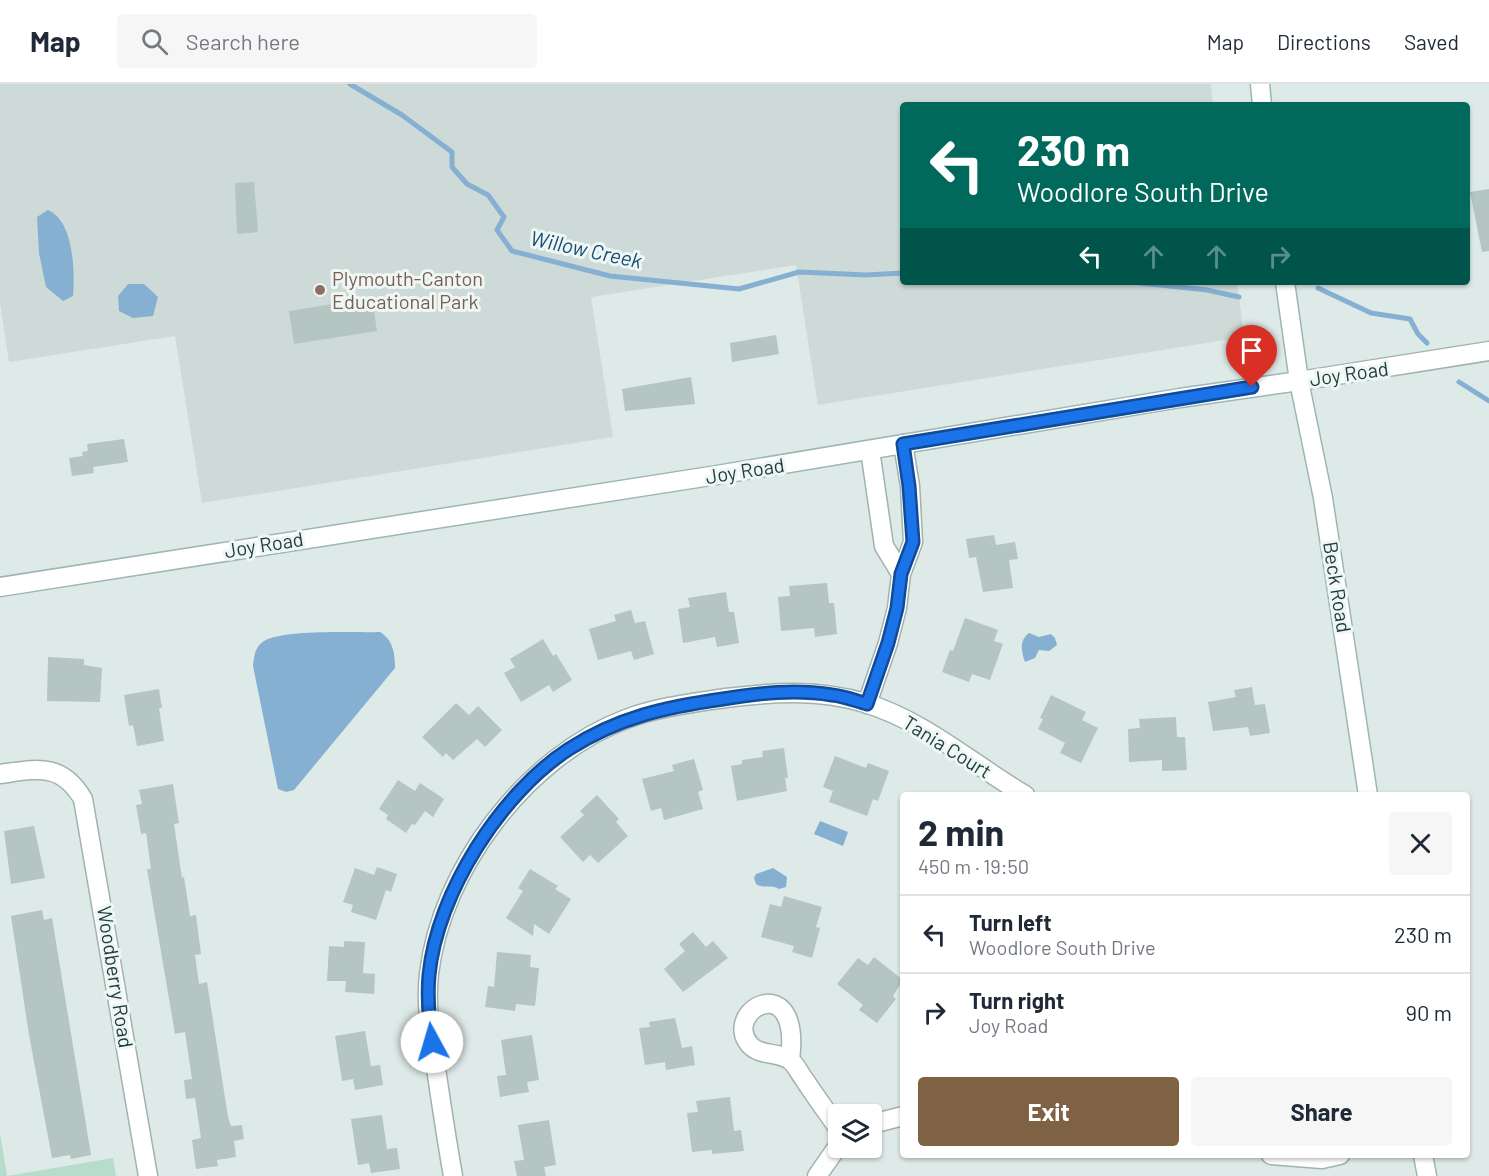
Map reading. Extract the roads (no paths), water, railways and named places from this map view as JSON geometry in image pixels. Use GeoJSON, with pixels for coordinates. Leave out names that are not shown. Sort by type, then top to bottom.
{"type":"FeatureCollection","features":[{"type":"Feature","properties":{"kind":"street"},"geometry":{"type":"LineString","coordinates":[[1260,84],[1263,102]]}},
{"type":"Feature","properties":{"kind":"street","name":"Beck Road"},"geometry":{"type":"LineString","coordinates":[[1285,285],[1299,381],[1323,498],[1368,792]]}},
{"type":"Feature","properties":{"kind":"street","name":"Joy Road"},"geometry":{"type":"LineString","coordinates":[[0,587],[1489,351]]}},
{"type":"Feature","properties":{"kind":"street"},"geometry":{"type":"LineString","coordinates":[[867,704],[888,643],[897,608],[901,574],[913,542],[903,444]]}},
{"type":"Feature","properties":{"kind":"street"},"geometry":{"type":"LineString","coordinates":[[870,450],[884,546],[901,574]]}},
{"type":"Feature","properties":{"kind":"street","name":"Tania Court"},"geometry":{"type":"LineString","coordinates":[[453,1176],[429,1021],[429,974],[439,928],[456,886],[479,845],[510,804],[542,770],[568,749],[624,720],[655,710],[777,692],[834,695],[867,704],[922,728],[1020,792]]}},
{"type":"Feature","properties":{"kind":"street","name":"Woodberry Road"},"geometry":{"type":"LineString","coordinates":[[0,774],[39,769],[54,771],[71,782],[83,799],[92,838],[148,1176]]}},
{"type":"Feature","properties":{"kind":"street"},"geometry":{"type":"LineString","coordinates":[[790,1060],[828,1114]]}},
{"type":"Feature","properties":{"kind":"street"},"geometry":{"type":"LineString","coordinates":[[882,1121],[900,1117]]}},
{"type":"Feature","properties":{"kind":"street"},"geometry":{"type":"LineString","coordinates":[[817,1176],[830,1158]]}},
{"type":"Feature","properties":{"kind":"street"},"geometry":{"type":"LineString","coordinates":[[1309,1158],[1326,1158]]}},
{"type":"Feature","properties":{"kind":"street"},"geometry":{"type":"LineString","coordinates":[[1424,1158],[1427,1176]]}},
{"type":"Feature","properties":{"kind":"water"},"geometry":{"type":"Polygon","coordinates":[[[48,210],[57,216],[63,225],[71,248],[74,274],[73,296],[63,301],[46,287],[39,253],[37,217],[48,210]]]}},
{"type":"Feature","properties":{"kind":"water"},"geometry":{"type":"Polygon","coordinates":[[[128,284],[144,284],[158,297],[153,316],[133,318],[119,311],[118,296],[128,284]]]}},
{"type":"Feature","properties":{"kind":"water"},"geometry":{"type":"Polygon","coordinates":[[[320,632],[380,632],[388,639],[392,647],[395,668],[294,790],[286,792],[278,789],[253,666],[257,649],[264,641],[287,635],[320,632]]]}},
{"type":"Feature","properties":{"kind":"water"},"geometry":{"type":"Polygon","coordinates":[[[1029,633],[1039,637],[1051,634],[1057,645],[1049,651],[1039,650],[1035,658],[1025,662],[1022,643],[1029,633]]]}},
{"type":"Feature","properties":{"kind":"water"},"geometry":{"type":"Polygon","coordinates":[[[820,821],[848,832],[843,846],[814,834],[820,821]]]}},
{"type":"Feature","properties":{"kind":"water"},"geometry":{"type":"Polygon","coordinates":[[[773,868],[787,877],[786,887],[779,889],[756,884],[754,878],[756,874],[773,868]]]}},
{"type":"Feature","properties":{"kind":"waterway","name":"Willow Creek"},"geometry":{"type":"LineString","coordinates":[[350,84],[402,115],[452,152],[452,167],[467,184],[488,195],[504,217],[497,230],[512,251],[610,276],[739,289],[799,272],[866,275],[900,273]]}},
{"type":"Feature","properties":{"kind":"waterway","name":"Willow Creek"},"geometry":{"type":"LineString","coordinates":[[1160,285],[1207,290],[1239,297]]}},
{"type":"Feature","properties":{"kind":"waterway","name":"Willow Creek"},"geometry":{"type":"LineString","coordinates":[[1318,288],[1371,313],[1410,319],[1418,334],[1427,343]]}},
{"type":"Feature","properties":{"kind":"waterway","name":"Willow Creek"},"geometry":{"type":"LineString","coordinates":[[1459,382],[1489,401]]}},
{"type":"Feature","properties":{"kind":"place","name":"Plymouth-Canton Educational Park"},"geometry":{"type":"Point","coordinates":[320,290]}}]}
